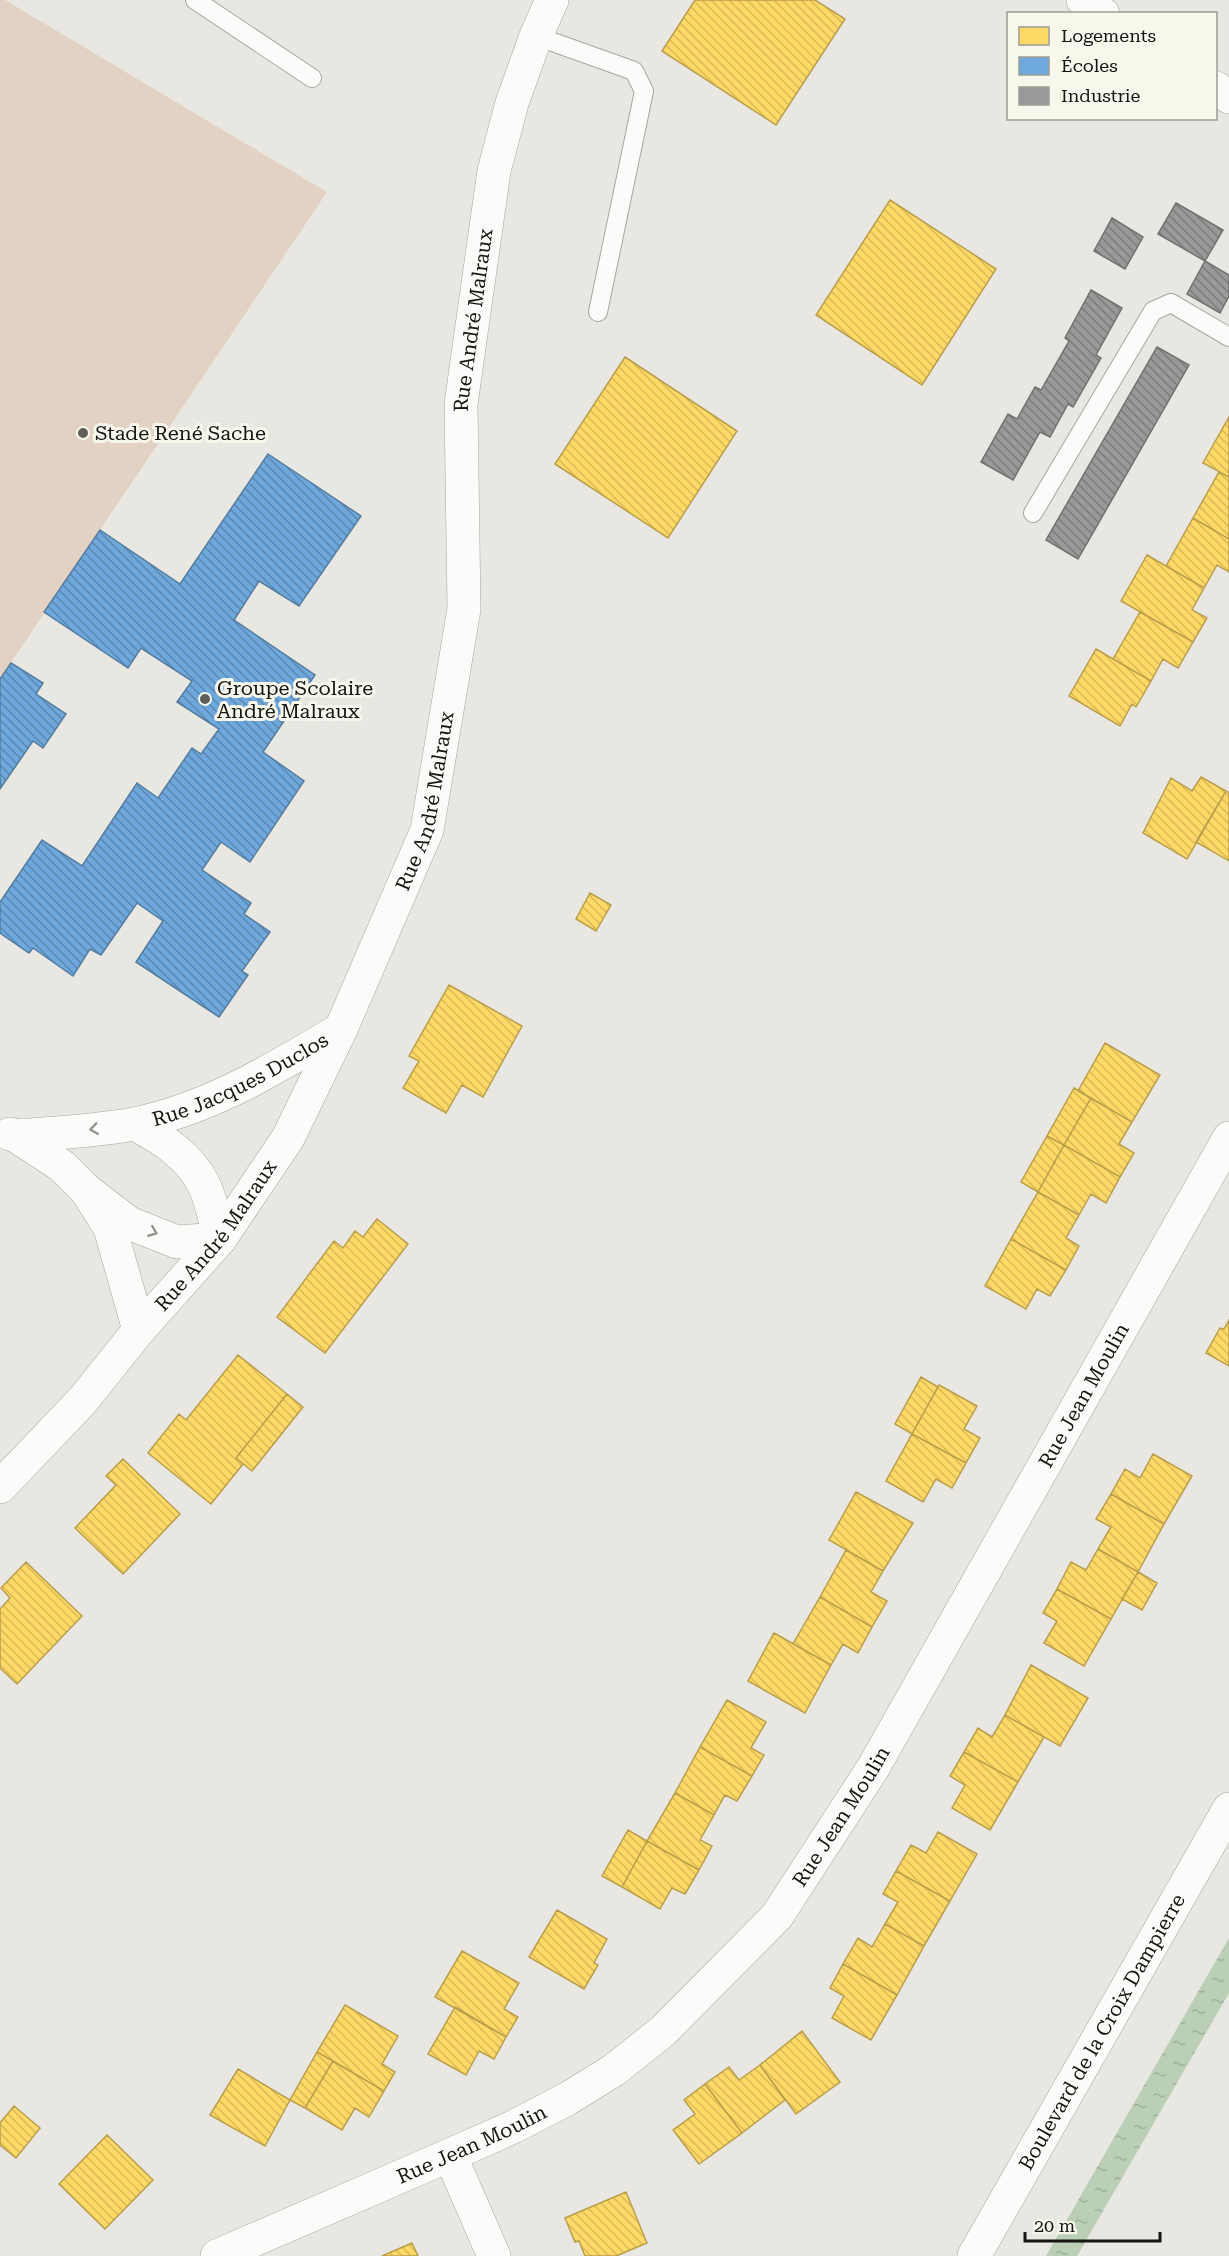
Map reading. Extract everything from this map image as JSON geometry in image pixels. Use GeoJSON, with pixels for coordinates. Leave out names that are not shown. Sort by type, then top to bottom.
{"type":"FeatureCollection","features":[{"type":"Feature","properties":{"kind":"street","name":"Rue André Malraux"},"geometry":{"type":"LineString","coordinates":[[0,1487],[83,1400],[139,1330],[220,1239],[288,1138],[341,1029],[427,830],[464,609],[460,404],[494,171],[512,103],[536,36],[552,0]]}},
{"type":"Feature","properties":{"kind":"street"},"geometry":{"type":"LineString","coordinates":[[1083,0],[1100,12]]}},
{"type":"Feature","properties":{"kind":"street","name":"Rue Jacques Duclos"},"geometry":{"type":"LineString","coordinates":[[8,1134],[80,1131],[135,1124],[191,1107],[277,1067],[341,1029]]}},
{"type":"Feature","properties":{"kind":"street","name":"Rue Jacques Duclos"},"geometry":{"type":"LineString","coordinates":[[8,1134],[62,1166],[86,1190],[129,1222],[177,1242],[220,1239],[204,1184],[181,1154],[157,1136],[135,1124]]}},
{"type":"Feature","properties":{"kind":"street","name":"Rue Jean Moulin"},"geometry":{"type":"LineString","coordinates":[[217,2256],[513,2127],[614,2070],[663,2031],[777,1916],[873,1768],[1229,1138]]}},
{"type":"Feature","properties":{"kind":"street","name":"Rue Jacques Duclos"},"geometry":{"type":"LineString","coordinates":[[86,1190],[110,1228],[139,1330]]}},
{"type":"Feature","properties":{"kind":"street","name":"Boulevard de la Croix Dampierre"},"geometry":{"type":"LineString","coordinates":[[974,2256],[1229,1809]]}},
{"type":"Feature","properties":{"kind":"street"},"geometry":{"type":"LineString","coordinates":[[450,2155],[494,2256]]}},
{"type":"Feature","properties":{"kind":"lane"},"geometry":{"type":"LineString","coordinates":[[195,0],[312,78]]}},
{"type":"Feature","properties":{"kind":"lane"},"geometry":{"type":"LineString","coordinates":[[536,36],[634,71],[644,91],[598,312]]}},
{"type":"Feature","properties":{"kind":"lane"},"geometry":{"type":"LineString","coordinates":[[1033,513],[1153,310],[1171,303],[1229,337]]}},
{"type":"Feature","properties":{"kind":"shaded area","name":"Stade René Sache"},"geometry":{"type":"Polygon","coordinates":[[[0,0],[5,0],[327,192],[0,679],[0,0]]]}},
{"type":"Feature","properties":{"kind":"water"},"geometry":{"type":"Polygon","coordinates":[[[1229,1938],[1229,1993],[1077,2256],[1046,2256],[1229,1938]]]}},
{"type":"Feature","properties":{"kind":"building: Logements"},"geometry":{"type":"Polygon","coordinates":[[[695,0],[815,0],[845,19],[776,125],[662,51],[695,0]]]}},
{"type":"Feature","properties":{"kind":"building: Logements"},"geometry":{"type":"Polygon","coordinates":[[[890,200],[996,269],[922,385],[816,315],[890,200]]]}},
{"type":"Feature","properties":{"kind":"building: Logements"},"geometry":{"type":"Polygon","coordinates":[[[625,357],[737,431],[668,538],[555,464],[625,357]]]}},
{"type":"Feature","properties":{"kind":"building: Logements"},"geometry":{"type":"Polygon","coordinates":[[[1229,417],[1229,477],[1203,463],[1229,417]]]}},
{"type":"Feature","properties":{"kind":"building: Logements"},"geometry":{"type":"Polygon","coordinates":[[[1219,472],[1229,477],[1229,539],[1193,518],[1219,472]]]}},
{"type":"Feature","properties":{"kind":"building: Logements"},"geometry":{"type":"Polygon","coordinates":[[[1193,518],[1229,539],[1229,572],[1217,565],[1204,588],[1166,566],[1193,518]]]}},
{"type":"Feature","properties":{"kind":"building: Logements"},"geometry":{"type":"Polygon","coordinates":[[[1147,555],[1204,588],[1192,610],[1207,618],[1193,642],[1121,601],[1147,555]]]}},
{"type":"Feature","properties":{"kind":"building: Logements"},"geometry":{"type":"Polygon","coordinates":[[[1140,612],[1193,642],[1178,668],[1163,659],[1151,681],[1113,659],[1140,612]]]}},
{"type":"Feature","properties":{"kind":"building: Logements"},"geometry":{"type":"Polygon","coordinates":[[[1096,649],[1151,681],[1136,707],[1132,704],[1120,726],[1069,696],[1096,649]]]}},
{"type":"Feature","properties":{"kind":"building: Logements"},"geometry":{"type":"Polygon","coordinates":[[[1201,777],[1226,791],[1187,859],[1143,833],[1171,778],[1192,791],[1201,777]]]}},
{"type":"Feature","properties":{"kind":"building: Logements"},"geometry":{"type":"Polygon","coordinates":[[[1226,791],[1229,793],[1229,861],[1196,842],[1226,791]]]}},
{"type":"Feature","properties":{"kind":"building: Logements"},"geometry":{"type":"Polygon","coordinates":[[[590,893],[611,905],[596,931],[576,919],[590,893]]]}},
{"type":"Feature","properties":{"kind":"building: Logements"},"geometry":{"type":"Polygon","coordinates":[[[449,985],[522,1026],[483,1097],[462,1085],[446,1113],[403,1088],[419,1061],[409,1056],[449,985]]]}},
{"type":"Feature","properties":{"kind":"building: Logements"},"geometry":{"type":"Polygon","coordinates":[[[1105,1043],[1160,1075],[1132,1122],[1078,1091],[1105,1043]]]}},
{"type":"Feature","properties":{"kind":"building: Logements"},"geometry":{"type":"Polygon","coordinates":[[[1074,1088],[1091,1098],[1064,1145],[1047,1136],[1074,1088]]]}},
{"type":"Feature","properties":{"kind":"building: Logements"},"geometry":{"type":"Polygon","coordinates":[[[1091,1098],[1132,1122],[1119,1144],[1134,1153],[1120,1177],[1064,1145],[1091,1098]]]}},
{"type":"Feature","properties":{"kind":"building: Logements"},"geometry":{"type":"Polygon","coordinates":[[[1047,1136],[1064,1145],[1038,1192],[1021,1182],[1047,1136]]]}},
{"type":"Feature","properties":{"kind":"building: Logements"},"geometry":{"type":"Polygon","coordinates":[[[1064,1145],[1120,1177],[1106,1203],[1091,1194],[1079,1215],[1038,1192],[1064,1145]]]}},
{"type":"Feature","properties":{"kind":"building: Logements"},"geometry":{"type":"Polygon","coordinates":[[[1038,1192],[1079,1215],[1066,1238],[1079,1246],[1066,1270],[1011,1239],[1038,1192]]]}},
{"type":"Feature","properties":{"kind":"building: Logements"},"geometry":{"type":"Polygon","coordinates":[[[377,1219],[408,1244],[325,1353],[277,1317],[334,1241],[343,1248],[355,1231],[363,1237],[377,1219]]]}},
{"type":"Feature","properties":{"kind":"building: Logements"},"geometry":{"type":"Polygon","coordinates":[[[1011,1239],[1066,1270],[1050,1296],[1037,1289],[1026,1309],[985,1286],[1011,1239]]]}},
{"type":"Feature","properties":{"kind":"building: Logements"},"geometry":{"type":"Polygon","coordinates":[[[1229,1320],[1229,1366],[1206,1353],[1220,1328],[1224,1329],[1229,1320]]]}},
{"type":"Feature","properties":{"kind":"building: Logements"},"geometry":{"type":"Polygon","coordinates":[[[238,1355],[287,1394],[236,1458],[243,1464],[211,1504],[148,1453],[179,1414],[186,1420],[238,1355]]]}},
{"type":"Feature","properties":{"kind":"building: Logements"},"geometry":{"type":"Polygon","coordinates":[[[921,1377],[938,1387],[912,1434],[895,1424],[921,1377]]]}},
{"type":"Feature","properties":{"kind":"building: Logements"},"geometry":{"type":"Polygon","coordinates":[[[939,1385],[977,1406],[964,1429],[980,1438],[966,1463],[912,1434],[939,1385]]]}},
{"type":"Feature","properties":{"kind":"building: Logements"},"geometry":{"type":"Polygon","coordinates":[[[287,1394],[303,1407],[252,1471],[236,1458],[287,1394]]]}},
{"type":"Feature","properties":{"kind":"building: Logements"},"geometry":{"type":"Polygon","coordinates":[[[912,1434],[966,1463],[952,1488],[936,1479],[923,1502],[886,1481],[912,1434]]]}},
{"type":"Feature","properties":{"kind":"building: Logements"},"geometry":{"type":"Polygon","coordinates":[[[1153,1454],[1192,1476],[1164,1524],[1111,1494],[1125,1469],[1140,1478],[1153,1454]]]}},
{"type":"Feature","properties":{"kind":"building: Logements"},"geometry":{"type":"Polygon","coordinates":[[[123,1459],[180,1514],[123,1574],[75,1528],[116,1485],[106,1476],[123,1459]]]}},
{"type":"Feature","properties":{"kind":"building: Logements"},"geometry":{"type":"Polygon","coordinates":[[[856,1492],[913,1523],[883,1571],[829,1540],[856,1492]]]}},
{"type":"Feature","properties":{"kind":"building: Logements"},"geometry":{"type":"Polygon","coordinates":[[[1111,1494],[1164,1524],[1138,1572],[1098,1549],[1111,1527],[1096,1519],[1111,1494]]]}},
{"type":"Feature","properties":{"kind":"building: Logements"},"geometry":{"type":"Polygon","coordinates":[[[1098,1549],[1138,1572],[1111,1619],[1057,1589],[1071,1562],[1086,1570],[1098,1549]]]}},
{"type":"Feature","properties":{"kind":"building: Logements"},"geometry":{"type":"Polygon","coordinates":[[[846,1550],[883,1571],[871,1592],[887,1601],[872,1627],[820,1597],[846,1550]]]}},
{"type":"Feature","properties":{"kind":"building: Logements"},"geometry":{"type":"Polygon","coordinates":[[[26,1562],[82,1616],[17,1684],[0,1668],[0,1609],[10,1598],[1,1588],[26,1562]]]}},
{"type":"Feature","properties":{"kind":"building: Logements"},"geometry":{"type":"Polygon","coordinates":[[[1138,1572],[1157,1583],[1142,1610],[1122,1599],[1138,1572]]]}},
{"type":"Feature","properties":{"kind":"building: Logements"},"geometry":{"type":"Polygon","coordinates":[[[1057,1589],[1111,1619],[1084,1666],[1044,1643],[1057,1621],[1043,1613],[1057,1589]]]}},
{"type":"Feature","properties":{"kind":"building: Logements"},"geometry":{"type":"Polygon","coordinates":[[[820,1597],[872,1627],[858,1653],[843,1644],[831,1665],[793,1644],[820,1597]]]}},
{"type":"Feature","properties":{"kind":"building: Logements"},"geometry":{"type":"Polygon","coordinates":[[[774,1633],[831,1665],[805,1713],[748,1681],[774,1633]]]}},
{"type":"Feature","properties":{"kind":"building: Logements"},"geometry":{"type":"Polygon","coordinates":[[[1031,1665],[1088,1698],[1060,1746],[1005,1715],[1031,1665]]]}},
{"type":"Feature","properties":{"kind":"building: Logements"},"geometry":{"type":"Polygon","coordinates":[[[727,1700],[766,1722],[751,1748],[764,1755],[752,1776],[700,1747],[727,1700]]]}},
{"type":"Feature","properties":{"kind":"building: Logements"},"geometry":{"type":"Polygon","coordinates":[[[1005,1715],[1044,1737],[1018,1782],[964,1752],[978,1728],[992,1737],[1005,1715]]]}},
{"type":"Feature","properties":{"kind":"building: Logements"},"geometry":{"type":"Polygon","coordinates":[[[700,1747],[752,1776],[737,1801],[725,1795],[714,1815],[675,1793],[700,1747]]]}},
{"type":"Feature","properties":{"kind":"building: Logements"},"geometry":{"type":"Polygon","coordinates":[[[964,1752],[1018,1782],[990,1830],[952,1808],[965,1785],[950,1776],[964,1752]]]}},
{"type":"Feature","properties":{"kind":"building: Logements"},"geometry":{"type":"Polygon","coordinates":[[[675,1793],[714,1815],[700,1840],[712,1846],[699,1870],[647,1841],[675,1793]]]}},
{"type":"Feature","properties":{"kind":"building: Logements"},"geometry":{"type":"Polygon","coordinates":[[[628,1830],[647,1841],[622,1887],[602,1876],[628,1830]]]}},
{"type":"Feature","properties":{"kind":"building: Logements"},"geometry":{"type":"Polygon","coordinates":[[[938,1832],[977,1854],[950,1901],[896,1871],[911,1845],[926,1853],[938,1832]]]}},
{"type":"Feature","properties":{"kind":"building: Logements"},"geometry":{"type":"Polygon","coordinates":[[[647,1841],[699,1870],[685,1894],[672,1888],[660,1909],[622,1887],[647,1841]]]}},
{"type":"Feature","properties":{"kind":"building: Logements"},"geometry":{"type":"Polygon","coordinates":[[[896,1871],[950,1901],[924,1946],[885,1924],[898,1902],[883,1894],[896,1871]]]}},
{"type":"Feature","properties":{"kind":"building: Logements"},"geometry":{"type":"Polygon","coordinates":[[[557,1910],[607,1939],[594,1963],[598,1965],[584,1989],[529,1957],[557,1910]]]}},
{"type":"Feature","properties":{"kind":"building: Logements"},"geometry":{"type":"Polygon","coordinates":[[[885,1924],[924,1946],[897,1995],[843,1964],[858,1938],[872,1947],[885,1924]]]}},
{"type":"Feature","properties":{"kind":"building: Logements"},"geometry":{"type":"Polygon","coordinates":[[[462,1951],[519,1983],[504,2009],[518,2017],[506,2037],[435,1997],[462,1951]]]}},
{"type":"Feature","properties":{"kind":"building: Logements"},"geometry":{"type":"Polygon","coordinates":[[[843,1964],[897,1995],[871,2040],[832,2018],[844,1996],[830,1988],[843,1964]]]}},
{"type":"Feature","properties":{"kind":"building: Logements"},"geometry":{"type":"Polygon","coordinates":[[[345,2005],[398,2036],[382,2064],[395,2072],[384,2091],[317,2052],[345,2005]]]}},
{"type":"Feature","properties":{"kind":"building: Logements"},"geometry":{"type":"Polygon","coordinates":[[[455,2007],[506,2037],[494,2059],[479,2051],[466,2075],[428,2054],[455,2007]]]}},
{"type":"Feature","properties":{"kind":"building: Logements"},"geometry":{"type":"Polygon","coordinates":[[[802,2031],[840,2082],[796,2114],[760,2065],[802,2031]]]}},
{"type":"Feature","properties":{"kind":"building: Logements"},"geometry":{"type":"Polygon","coordinates":[[[317,2052],[333,2061],[305,2108],[290,2100],[317,2052]]]}},
{"type":"Feature","properties":{"kind":"building: Logements"},"geometry":{"type":"Polygon","coordinates":[[[333,2061],[384,2091],[369,2117],[355,2108],[342,2130],[305,2108],[333,2061]]]}},
{"type":"Feature","properties":{"kind":"building: Logements"},"geometry":{"type":"Polygon","coordinates":[[[760,2065],[785,2100],[742,2133],[705,2084],[729,2067],[739,2080],[760,2065]]]}},
{"type":"Feature","properties":{"kind":"building: Logements"},"geometry":{"type":"Polygon","coordinates":[[[238,2069],[290,2100],[265,2146],[210,2115],[238,2069]]]}},
{"type":"Feature","properties":{"kind":"building: Logements"},"geometry":{"type":"Polygon","coordinates":[[[705,2084],[742,2133],[699,2164],[673,2130],[695,2114],[684,2100],[705,2084]]]}},
{"type":"Feature","properties":{"kind":"building: Logements"},"geometry":{"type":"Polygon","coordinates":[[[14,2106],[40,2128],[16,2158],[0,2145],[0,2123],[14,2106]]]}},
{"type":"Feature","properties":{"kind":"building: Logements"},"geometry":{"type":"Polygon","coordinates":[[[107,2135],[153,2180],[105,2229],[59,2184],[107,2135]]]}},
{"type":"Feature","properties":{"kind":"building: Logements"},"geometry":{"type":"Polygon","coordinates":[[[626,2192],[647,2243],[616,2256],[585,2256],[579,2241],[575,2242],[565,2218],[626,2192]]]}},
{"type":"Feature","properties":{"kind":"building: Logements"},"geometry":{"type":"Polygon","coordinates":[[[412,2243],[418,2256],[382,2256],[412,2243]]]}},
{"type":"Feature","properties":{"kind":"building: Écoles"},"geometry":{"type":"Polygon","coordinates":[[[268,454],[361,516],[299,606],[259,581],[234,620],[315,675],[263,752],[304,781],[250,862],[221,842],[202,870],[251,903],[244,914],[270,932],[242,971],[248,975],[219,1017],[136,962],[163,921],[137,903],[101,955],[90,949],[73,976],[33,948],[29,953],[0,933],[0,902],[42,840],[82,866],[137,783],[158,798],[192,748],[201,754],[219,729],[177,702],[192,681],[141,648],[128,668],[44,612],[100,530],[180,584],[268,454]]]}},
{"type":"Feature","properties":{"kind":"building: Écoles"},"geometry":{"type":"Polygon","coordinates":[[[11,663],[43,683],[36,694],[66,714],[43,748],[33,741],[0,789],[0,679],[11,663]]]}},
{"type":"Feature","properties":{"kind":"building: Industrie"},"geometry":{"type":"Polygon","coordinates":[[[1176,203],[1223,230],[1205,261],[1158,234],[1176,203]]]}},
{"type":"Feature","properties":{"kind":"building: Industrie"},"geometry":{"type":"Polygon","coordinates":[[[1112,218],[1143,237],[1125,269],[1094,251],[1112,218]]]}},
{"type":"Feature","properties":{"kind":"building: Industrie"},"geometry":{"type":"Polygon","coordinates":[[[1205,261],[1229,275],[1229,296],[1220,313],[1187,294],[1205,261]]]}},
{"type":"Feature","properties":{"kind":"building: Industrie"},"geometry":{"type":"Polygon","coordinates":[[[1091,290],[1122,308],[1096,355],[1101,358],[1073,407],[1068,404],[1050,437],[1040,432],[1013,480],[981,462],[1008,414],[1017,419],[1035,387],[1041,390],[1069,341],[1065,338],[1091,290]]]}},
{"type":"Feature","properties":{"kind":"building: Industrie"},"geometry":{"type":"Polygon","coordinates":[[[1157,347],[1189,365],[1078,559],[1046,540],[1157,347]]]}},
{"type":"Feature","properties":{"kind":"place","name":"Stade René Sache"},"geometry":{"type":"Point","coordinates":[83,433]}},
{"type":"Feature","properties":{"kind":"place","name":"Groupe Scolaire André Malraux"},"geometry":{"type":"Point","coordinates":[205,699]}}]}
